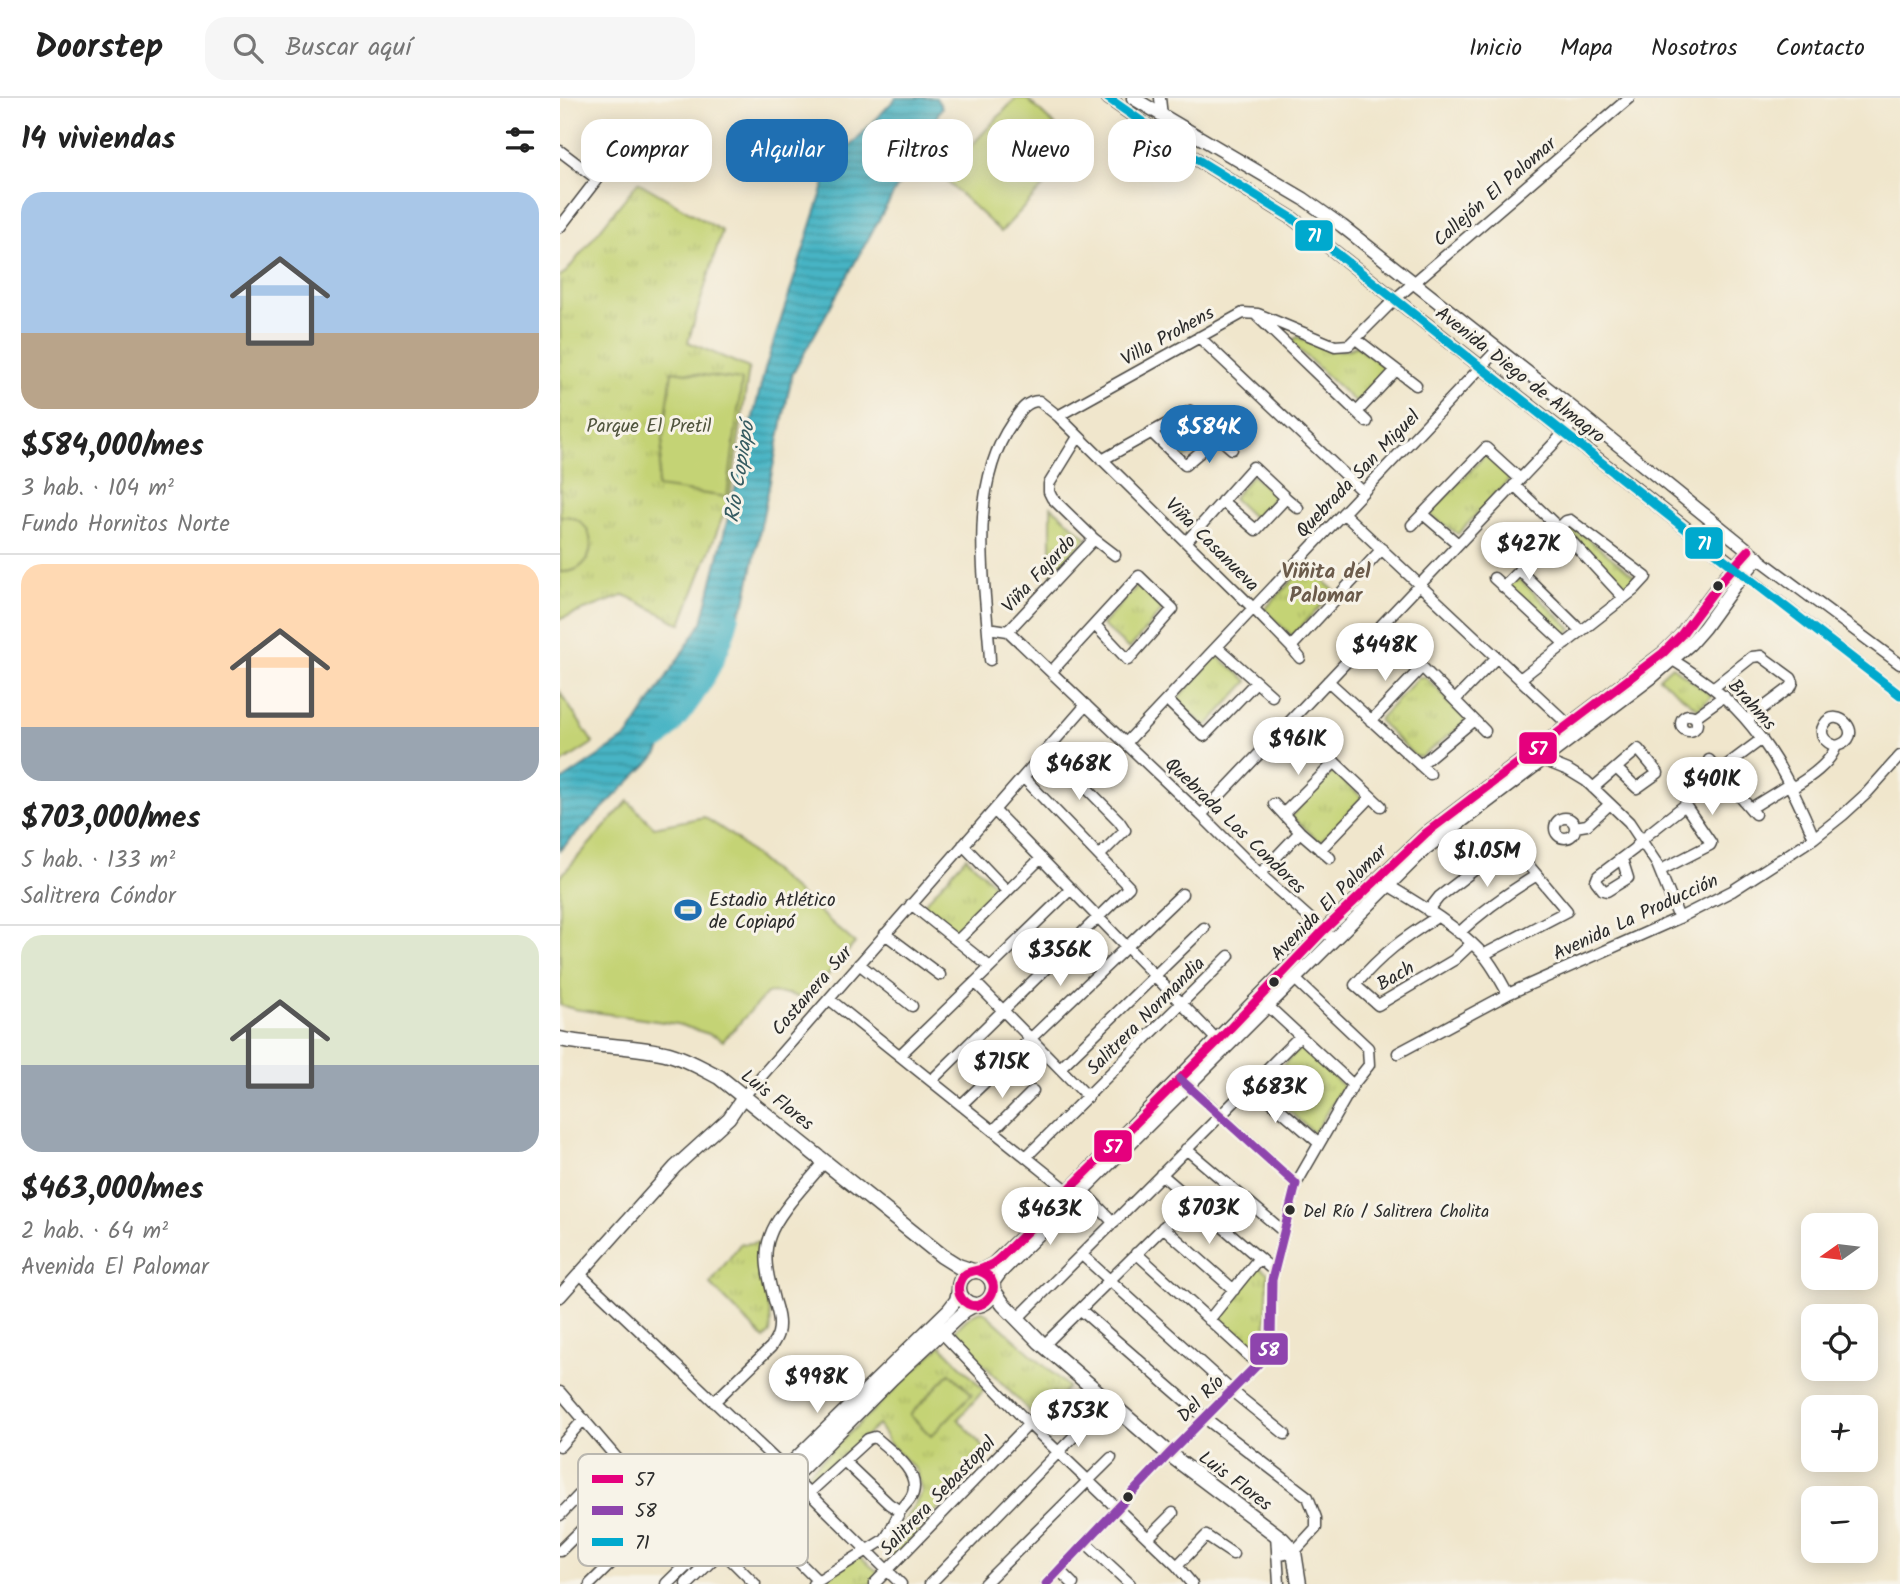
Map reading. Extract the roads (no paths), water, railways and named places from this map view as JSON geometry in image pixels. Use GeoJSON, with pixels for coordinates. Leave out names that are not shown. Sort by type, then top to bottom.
{"type":"FeatureCollection","features":[{"type":"Feature","properties":{"kind":"main road","name":"Luis Flores"},"geometry":{"type":"LineString","coordinates":[[560,1039],[669,1054],[719,1077],[942,1256],[958,1266],[976,1271]]}},
{"type":"Feature","properties":{"kind":"main road","name":"Luis Flores"},"geometry":{"type":"LineString","coordinates":[[942,1256],[955,1270],[959,1287]]}},
{"type":"Feature","properties":{"kind":"main road"},"geometry":{"type":"LineString","coordinates":[[976,1271],[988,1276],[993,1287],[990,1298],[977,1305],[964,1301],[959,1287],[963,1275],[976,1271]]}},
{"type":"Feature","properties":{"kind":"main road","name":"Luis Flores"},"geometry":{"type":"LineString","coordinates":[[993,1287],[996,1296],[1042,1343],[1169,1454],[1279,1537],[1294,1552]]}},
{"type":"Feature","properties":{"kind":"main road","name":"Luis Flores"},"geometry":{"type":"LineString","coordinates":[[977,1305],[997,1311],[1042,1343]]}},
{"type":"Feature","properties":{"kind":"main road"},"geometry":{"type":"LineString","coordinates":[[1294,1552],[1299,1584]]}},
{"type":"Feature","properties":{"kind":"street","name":"Avenida Diego de Almagro"},"geometry":{"type":"LineString","coordinates":[[1108,98],[1185,152],[1301,224],[1900,695]]}},
{"type":"Feature","properties":{"kind":"street","name":"Avenida Diego de Almagro"},"geometry":{"type":"LineString","coordinates":[[1133,98],[1314,207],[1415,283],[1753,554],[1900,664]]}},
{"type":"Feature","properties":{"kind":"street"},"geometry":{"type":"LineString","coordinates":[[1160,98],[1162,116]]}},
{"type":"Feature","properties":{"kind":"street","name":"Callejón El Palomar"},"geometry":{"type":"LineString","coordinates":[[1415,283],[1629,98]]}},
{"type":"Feature","properties":{"kind":"street"},"geometry":{"type":"LineString","coordinates":[[560,227],[597,179],[561,153]]}},
{"type":"Feature","properties":{"kind":"street"},"geometry":{"type":"LineString","coordinates":[[1301,224],[1314,207]]}},
{"type":"Feature","properties":{"kind":"street"},"geometry":{"type":"LineString","coordinates":[[1255,314],[1335,346],[1349,345],[1415,283]]}},
{"type":"Feature","properties":{"kind":"street","name":"Villa Prohens"},"geometry":{"type":"LineString","coordinates":[[1058,416],[1242,313],[1255,314]]}},
{"type":"Feature","properties":{"kind":"street"},"geometry":{"type":"LineString","coordinates":[[1255,314],[1367,422]]}},
{"type":"Feature","properties":{"kind":"street"},"geometry":{"type":"LineString","coordinates":[[1288,345],[1287,340],[1296,330]]}},
{"type":"Feature","properties":{"kind":"street"},"geometry":{"type":"LineString","coordinates":[[1199,337],[1363,492]]}},
{"type":"Feature","properties":{"kind":"street"},"geometry":{"type":"LineString","coordinates":[[1356,339],[1416,385]]}},
{"type":"Feature","properties":{"kind":"street","name":"Quebrada San Miguel"},"geometry":{"type":"LineString","coordinates":[[1126,743],[1498,349]]}},
{"type":"Feature","properties":{"kind":"street"},"geometry":{"type":"LineString","coordinates":[[1357,412],[1396,370]]}},
{"type":"Feature","properties":{"kind":"street"},"geometry":{"type":"LineString","coordinates":[[989,660],[981,550],[988,482],[994,459],[1003,436],[1026,405],[1039,401],[1058,416]]}},
{"type":"Feature","properties":{"kind":"street"},"geometry":{"type":"LineString","coordinates":[[1102,460],[1190,411],[1232,449]]}},
{"type":"Feature","properties":{"kind":"street"},"geometry":{"type":"LineString","coordinates":[[1201,815],[1581,415]]}},
{"type":"Feature","properties":{"kind":"street","name":"Viña Casanueva"},"geometry":{"type":"LineString","coordinates":[[1058,416],[1253,608],[1300,658]]}},
{"type":"Feature","properties":{"kind":"street"},"geometry":{"type":"LineString","coordinates":[[1151,432],[1194,474]]}},
{"type":"Feature","properties":{"kind":"street","name":"Viña Fajardo"},"geometry":{"type":"LineString","coordinates":[[1078,437],[1049,484],[1049,492],[1094,539],[1115,555]]}},
{"type":"Feature","properties":{"kind":"street"},"geometry":{"type":"LineString","coordinates":[[1185,465],[1218,437]]}},
{"type":"Feature","properties":{"kind":"street"},"geometry":{"type":"LineString","coordinates":[[1412,525],[1486,448],[1624,598]]}},
{"type":"Feature","properties":{"kind":"street"},"geometry":{"type":"LineString","coordinates":[[1186,542],[1253,467],[1298,508]]}},
{"type":"Feature","properties":{"kind":"street"},"geometry":{"type":"LineString","coordinates":[[1256,530],[1286,498]]}},
{"type":"Feature","properties":{"kind":"street"},"geometry":{"type":"LineString","coordinates":[[1222,501],[1265,539]]}},
{"type":"Feature","properties":{"kind":"street"},"geometry":{"type":"LineString","coordinates":[[1343,513],[1574,729]]}},
{"type":"Feature","properties":{"kind":"street"},"geometry":{"type":"LineString","coordinates":[[1423,514],[1458,544]]}},
{"type":"Feature","properties":{"kind":"street"},"geometry":{"type":"LineString","coordinates":[[1521,679],[1624,598],[1646,577],[1570,520],[1559,528]]}},
{"type":"Feature","properties":{"kind":"street","name":"Viña Fajardo"},"geometry":{"type":"LineString","coordinates":[[1008,631],[1094,539]]}},
{"type":"Feature","properties":{"kind":"street"},"geometry":{"type":"LineString","coordinates":[[1291,647],[1382,549]]}},
{"type":"Feature","properties":{"kind":"street","name":"Avenida El Palomar"},"geometry":{"type":"LineString","coordinates":[[1184,1082],[1218,1041],[1383,882],[1426,833],[1574,729],[1667,657],[1690,644],[1704,628],[1739,570],[1753,554]]}},
{"type":"Feature","properties":{"kind":"street"},"geometry":{"type":"LineString","coordinates":[[1503,587],[1534,555]]}},
{"type":"Feature","properties":{"kind":"street"},"geometry":{"type":"LineString","coordinates":[[1519,570],[1581,631]]}},
{"type":"Feature","properties":{"kind":"street"},"geometry":{"type":"LineString","coordinates":[[1051,672],[1139,576],[1173,609],[1128,660],[1095,625]]}},
{"type":"Feature","properties":{"kind":"street"},"geometry":{"type":"LineString","coordinates":[[1494,578],[1564,644]]}},
{"type":"Feature","properties":{"kind":"street"},"geometry":{"type":"LineString","coordinates":[[988,628],[1008,631]]}},
{"type":"Feature","properties":{"kind":"street","name":"Quebrada Los Condores"},"geometry":{"type":"LineString","coordinates":[[1008,631],[1260,874],[1329,936]]}},
{"type":"Feature","properties":{"kind":"street"},"geometry":{"type":"LineString","coordinates":[[1217,647],[1272,696]]}},
{"type":"Feature","properties":{"kind":"street"},"geometry":{"type":"LineString","coordinates":[[1714,687],[1756,655],[1791,678],[1791,687],[1747,720]]}},
{"type":"Feature","properties":{"kind":"street"},"geometry":{"type":"LineString","coordinates":[[1455,700],[1497,657]]}},
{"type":"Feature","properties":{"kind":"street","name":"Brahms"},"geometry":{"type":"LineString","coordinates":[[1667,657],[1714,687],[1747,720],[1791,786],[1814,838]]}},
{"type":"Feature","properties":{"kind":"street"},"geometry":{"type":"LineString","coordinates":[[1371,721],[1422,667],[1485,731]]}},
{"type":"Feature","properties":{"kind":"street"},"geometry":{"type":"LineString","coordinates":[[1328,681],[1430,774]]}},
{"type":"Feature","properties":{"kind":"street"},"geometry":{"type":"LineString","coordinates":[[1167,700],[1204,736],[1256,682]]}},
{"type":"Feature","properties":{"kind":"street"},"geometry":{"type":"LineString","coordinates":[[1694,743],[1689,731],[1683,729],[1681,720],[1686,715],[1695,717],[1724,696]]}},
{"type":"Feature","properties":{"kind":"street","name":"Costanera Sur"},"geometry":{"type":"LineString","coordinates":[[560,1296],[675,1167],[729,1118],[744,1096],[1086,705]]}},
{"type":"Feature","properties":{"kind":"street"},"geometry":{"type":"LineString","coordinates":[[1420,765],[1474,720]]}},
{"type":"Feature","properties":{"kind":"street","name":"Avenida El Palomar"},"geometry":{"type":"LineString","coordinates":[[1383,882],[1543,760],[1574,729]]}},
{"type":"Feature","properties":{"kind":"street"},"geometry":{"type":"LineString","coordinates":[[1719,771],[1762,739]]}},
{"type":"Feature","properties":{"kind":"street"},"geometry":{"type":"LineString","coordinates":[[1709,760],[1753,811],[1827,762],[1833,756],[1836,746]]}},
{"type":"Feature","properties":{"kind":"street"},"geometry":{"type":"LineString","coordinates":[[1048,748],[1125,830],[1099,856]]}},
{"type":"Feature","properties":{"kind":"street"},"geometry":{"type":"LineString","coordinates":[[1326,754],[1381,806]]}},
{"type":"Feature","properties":{"kind":"street","name":"Avenida La Producción"},"geometry":{"type":"LineString","coordinates":[[1398,1053],[1508,993],[1679,918],[1732,891],[1814,838],[1843,815],[1900,756]]}},
{"type":"Feature","properties":{"kind":"street"},"geometry":{"type":"LineString","coordinates":[[1543,760],[1567,770],[1593,788],[1629,822],[1661,870],[1679,918]]}},
{"type":"Feature","properties":{"kind":"street"},"geometry":{"type":"LineString","coordinates":[[1283,814],[1335,762]]}},
{"type":"Feature","properties":{"kind":"street"},"geometry":{"type":"LineString","coordinates":[[1593,788],[1616,768]]}},
{"type":"Feature","properties":{"kind":"street"},"geometry":{"type":"LineString","coordinates":[[931,1081],[1129,887],[1023,777]]}},
{"type":"Feature","properties":{"kind":"street"},"geometry":{"type":"LineString","coordinates":[[1320,850],[1371,797]]}},
{"type":"Feature","properties":{"kind":"street"},"geometry":{"type":"LineString","coordinates":[[1274,804],[1331,858]]}},
{"type":"Feature","properties":{"kind":"street"},"geometry":{"type":"LineString","coordinates":[[1575,827],[1587,825],[1610,804]]}},
{"type":"Feature","properties":{"kind":"street"},"geometry":{"type":"LineString","coordinates":[[1622,859],[1647,835],[1685,806],[1711,843],[1661,870]]}},
{"type":"Feature","properties":{"kind":"street"},"geometry":{"type":"LineString","coordinates":[[994,810],[1218,1041]]}},
{"type":"Feature","properties":{"kind":"street"},"geometry":{"type":"LineString","coordinates":[[1260,874],[1300,831]]}},
{"type":"Feature","properties":{"kind":"street"},"geometry":{"type":"LineString","coordinates":[[963,845],[1007,891]]}},
{"type":"Feature","properties":{"kind":"street"},"geometry":{"type":"LineString","coordinates":[[1433,914],[1439,897],[1504,847],[1514,848],[1567,911],[1483,955]]}},
{"type":"Feature","properties":{"kind":"street"},"geometry":{"type":"LineString","coordinates":[[957,941],[1041,858]]}},
{"type":"Feature","properties":{"kind":"street"},"geometry":{"type":"LineString","coordinates":[[1459,933],[1514,888],[1537,875]]}},
{"type":"Feature","properties":{"kind":"street"},"geometry":{"type":"LineString","coordinates":[[1383,882],[1472,943],[1496,972],[1508,993]]}},
{"type":"Feature","properties":{"kind":"street"},"geometry":{"type":"LineString","coordinates":[[900,1055],[1071,889]]}},
{"type":"Feature","properties":{"kind":"street"},"geometry":{"type":"LineString","coordinates":[[961,1105],[1182,894]]}},
{"type":"Feature","properties":{"kind":"street"},"geometry":{"type":"LineString","coordinates":[[911,905],[990,967]]}},
{"type":"Feature","properties":{"kind":"street","name":"Bach"},"geometry":{"type":"LineString","coordinates":[[1433,914],[1376,961],[1356,985],[1378,1004],[1454,960],[1472,943]]}},
{"type":"Feature","properties":{"kind":"street"},"geometry":{"type":"LineString","coordinates":[[1060,1068],[1204,928]]}},
{"type":"Feature","properties":{"kind":"street"},"geometry":{"type":"LineString","coordinates":[[885,934],[940,975]]}},
{"type":"Feature","properties":{"kind":"street","name":"Avenida El Palomar"},"geometry":{"type":"LineString","coordinates":[[993,1287],[1000,1273],[1184,1082],[1295,979],[1329,936]]}},
{"type":"Feature","properties":{"kind":"street","name":"Salitrera Normandia"},"geometry":{"type":"LineString","coordinates":[[1026,1157],[1229,956]]}},
{"type":"Feature","properties":{"kind":"street"},"geometry":{"type":"LineString","coordinates":[[859,964],[912,1006]]}},
{"type":"Feature","properties":{"kind":"street","name":"Del Río"},"geometry":{"type":"LineString","coordinates":[[1045,1584],[1269,1351],[1272,1280],[1296,1184],[1353,1085],[1369,1065],[1368,1048],[1295,979]]}},
{"type":"Feature","properties":{"kind":"street"},"geometry":{"type":"LineString","coordinates":[[975,982],[1088,1097]]}},
{"type":"Feature","properties":{"kind":"street"},"geometry":{"type":"LineString","coordinates":[[829,999],[1026,1157],[1114,1223]]}},
{"type":"Feature","properties":{"kind":"street"},"geometry":{"type":"LineString","coordinates":[[1268,1006],[1353,1085]]}},
{"type":"Feature","properties":{"kind":"street"},"geometry":{"type":"LineString","coordinates":[[1017,1319],[1300,1036]]}},
{"type":"Feature","properties":{"kind":"street"},"geometry":{"type":"LineString","coordinates":[[1184,1082],[1296,1184]]}},
{"type":"Feature","properties":{"kind":"street"},"geometry":{"type":"LineString","coordinates":[[1251,1084],[1319,1143]]}},
{"type":"Feature","properties":{"kind":"street"},"geometry":{"type":"LineString","coordinates":[[993,1131],[1033,1091]]}},
{"type":"Feature","properties":{"kind":"street"},"geometry":{"type":"LineString","coordinates":[[1186,1149],[1284,1232]]}},
{"type":"Feature","properties":{"kind":"street"},"geometry":{"type":"LineString","coordinates":[[714,1402],[777,1338],[778,1314],[767,1270],[766,1250],[770,1235],[779,1218],[825,1161]]}},
{"type":"Feature","properties":{"kind":"street"},"geometry":{"type":"LineString","coordinates":[[1161,1174],[1274,1271]]}},
{"type":"Feature","properties":{"kind":"street","name":"Avenida El Palomar"},"geometry":{"type":"LineString","coordinates":[[976,1271],[994,1263],[1076,1193]]}},
{"type":"Feature","properties":{"kind":"street"},"geometry":{"type":"LineString","coordinates":[[1042,1343],[1081,1310],[1191,1200]]}},
{"type":"Feature","properties":{"kind":"street"},"geometry":{"type":"LineString","coordinates":[[1163,1227],[1234,1290]]}},
{"type":"Feature","properties":{"kind":"street"},"geometry":{"type":"LineString","coordinates":[[1136,1254],[1258,1364]]}},
{"type":"Feature","properties":{"kind":"street"},"geometry":{"type":"LineString","coordinates":[[1082,1255],[1232,1391],[1284,1434]]}},
{"type":"Feature","properties":{"kind":"street"},"geometry":{"type":"LineString","coordinates":[[1209,1320],[1259,1258]]}},
{"type":"Feature","properties":{"kind":"street"},"geometry":{"type":"LineString","coordinates":[[580,1274],[769,1454]]}},
{"type":"Feature","properties":{"kind":"street"},"geometry":{"type":"LineString","coordinates":[[808,1454],[949,1309],[956,1300],[959,1287]]}},
{"type":"Feature","properties":{"kind":"street"},"geometry":{"type":"LineString","coordinates":[[808,1456],[965,1311],[977,1305]]}},
{"type":"Feature","properties":{"kind":"street"},"geometry":{"type":"LineString","coordinates":[[1081,1310],[1205,1418],[1308,1497],[1317,1518],[1316,1528],[1294,1552],[1277,1556]]}},
{"type":"Feature","properties":{"kind":"street"},"geometry":{"type":"LineString","coordinates":[[942,1333],[1029,1424],[1177,1566],[1192,1584]]}},
{"type":"Feature","properties":{"kind":"street"},"geometry":{"type":"LineString","coordinates":[[560,1392],[614,1454]]}},
{"type":"Feature","properties":{"kind":"street","name":"Salitrera Sebastopol"},"geometry":{"type":"LineString","coordinates":[[874,1584],[1053,1399]]}},
{"type":"Feature","properties":{"kind":"street"},"geometry":{"type":"LineString","coordinates":[[560,1446],[583,1419]]}},
{"type":"Feature","properties":{"kind":"street"},"geometry":{"type":"LineString","coordinates":[[930,1584],[1082,1428]]}},
{"type":"Feature","properties":{"kind":"street"},"geometry":{"type":"LineString","coordinates":[[800,1566],[815,1582],[867,1550],[885,1539],[893,1529],[900,1511],[911,1499],[914,1483],[906,1467],[875,1437],[868,1439],[809,1493],[867,1550],[901,1584]]}},
{"type":"Feature","properties":{"kind":"street"},"geometry":{"type":"LineString","coordinates":[[984,1584],[1111,1458]]}},
{"type":"Feature","properties":{"kind":"street"},"geometry":{"type":"LineString","coordinates":[[844,1461],[889,1504],[900,1511]]}},
{"type":"Feature","properties":{"kind":"street"},"geometry":{"type":"LineString","coordinates":[[560,1516],[578,1496]]}},
{"type":"Feature","properties":{"kind":"street"},"geometry":{"type":"LineString","coordinates":[[1148,1538],[1173,1513]]}},
{"type":"Feature","properties":{"kind":"street"},"geometry":{"type":"LineString","coordinates":[[560,1551],[578,1533]]}},
{"type":"Feature","properties":{"kind":"street"},"geometry":{"type":"LineString","coordinates":[[1177,1566],[1206,1536],[1233,1554]]}},
{"type":"Feature","properties":{"kind":"street"},"geometry":{"type":"LineString","coordinates":[[1279,1537],[1279,1584]]}},
{"type":"Feature","properties":{"kind":"street"},"geometry":{"type":"LineString","coordinates":[[1086,1543],[1130,1584]]}},
{"type":"Feature","properties":{"kind":"street"},"geometry":{"type":"LineString","coordinates":[[590,1584],[608,1566]]}},
{"type":"Feature","properties":{"kind":"street"},"geometry":{"type":"LineString","coordinates":[[667,1584],[686,1566]]}},
{"type":"Feature","properties":{"kind":"street"},"geometry":{"type":"LineString","coordinates":[[689,1583],[705,1566]]}},
{"type":"Feature","properties":{"kind":"street"},"geometry":{"type":"LineString","coordinates":[[737,1566],[755,1584]]}},
{"type":"Feature","properties":{"kind":"street"},"geometry":{"type":"LineString","coordinates":[[1059,1570],[1073,1584]]}},
{"type":"Feature","properties":{"kind":"water"},"geometry":{"type":"Polygon","coordinates":[[[896,98],[936,98],[942,107],[935,119],[876,119],[896,98]]]}},
{"type":"Feature","properties":{"kind":"water"},"geometry":{"type":"Polygon","coordinates":[[[862,134],[862,182],[900,182],[792,375],[745,603],[657,755],[560,850],[560,782],[628,736],[702,622],[765,369],[825,182],[848,182],[848,148],[862,134]]]}},
{"type":"Feature","properties":{"kind":"waterway","name":"Río Copiapó"},"geometry":{"type":"LineString","coordinates":[[660,741],[684,714],[704,683],[721,650],[732,616]]}},
{"type":"Feature","properties":{"kind":"place","name":"Estadio Atlético de Copiapó"},"geometry":{"type":"Point","coordinates":[688,910]}},
{"type":"Feature","properties":{"kind":"place","name":"Del Río / Salitrera Cholita"},"geometry":{"type":"Point","coordinates":[1290,1210]}},
{"type":"Feature","properties":{"kind":"district","name":"Viñita del Palomar"},"geometry":{"type":"Point","coordinates":[1326,583]}},
{"type":"Feature","properties":{"kind":"park label","name":"Parque El Pretil"},"geometry":{"type":"Point","coordinates":[649,425]}}]}
